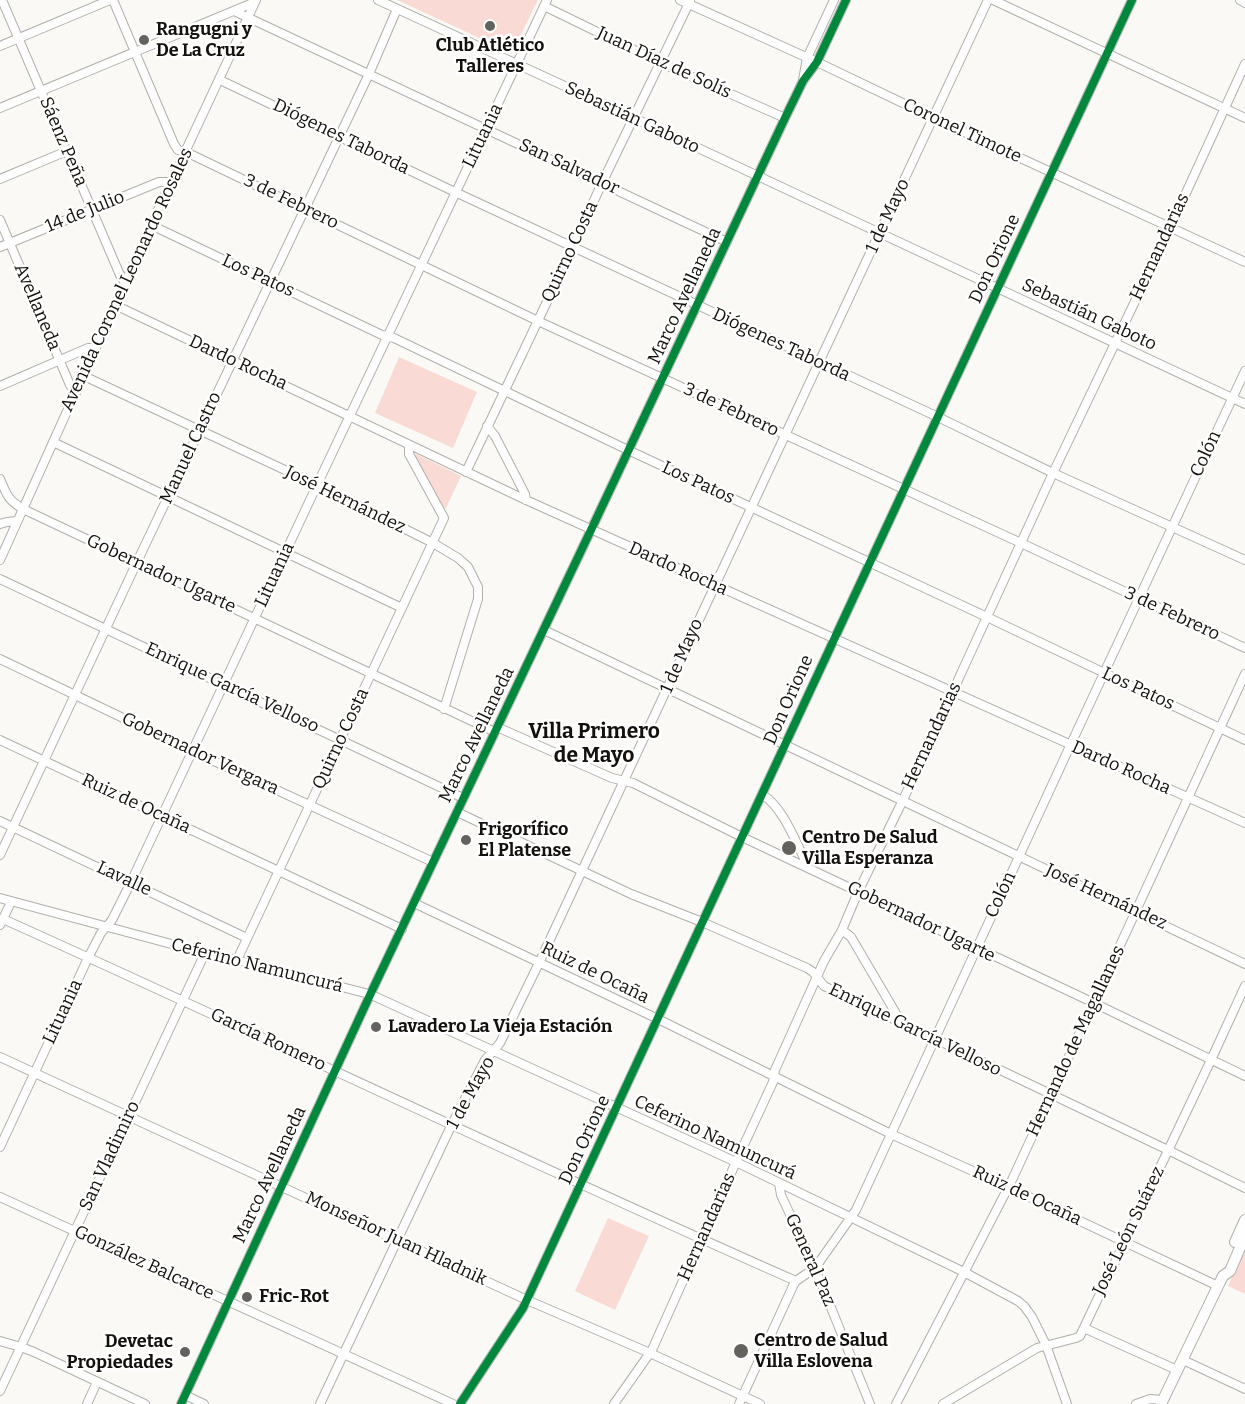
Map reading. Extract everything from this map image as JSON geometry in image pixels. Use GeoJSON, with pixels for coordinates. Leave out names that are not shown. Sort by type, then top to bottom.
{"type":"FeatureCollection","features":[{"type":"Feature","properties":{"kind":"main road"},"geometry":{"type":"LineString","coordinates":[[1221,1281],[1223,1268],[1245,1220]]}},
{"type":"Feature","properties":{"kind":"main road"},"geometry":{"type":"LineString","coordinates":[[1162,1402],[1221,1281],[1230,1271],[1245,1236]]}},
{"type":"Feature","properties":{"kind":"street","name":"Sáenz Peña"},"geometry":{"type":"LineString","coordinates":[[2,0],[125,283]]}},
{"type":"Feature","properties":{"kind":"street"},"geometry":{"type":"LineString","coordinates":[[0,46],[111,0],[174,144],[178,150],[186,152]]}},
{"type":"Feature","properties":{"kind":"street","name":"Sebastián Gaboto"},"geometry":{"type":"LineString","coordinates":[[378,0],[1245,404]]}},
{"type":"Feature","properties":{"kind":"street","name":"Marco Avellaneda"},"geometry":{"type":"LineString","coordinates":[[803,81],[807,58],[834,0]]}},
{"type":"Feature","properties":{"kind":"street","name":"Marco Avellaneda"},"geometry":{"type":"LineString","coordinates":[[183,1400],[370,995],[784,118],[803,81],[817,62],[846,0]]}},
{"type":"Feature","properties":{"kind":"street"},"geometry":{"type":"LineString","coordinates":[[991,0],[1245,118]]}},
{"type":"Feature","properties":{"kind":"street","name":"1 de Mayo"},"geometry":{"type":"LineString","coordinates":[[320,1404],[452,1125],[485,1060],[500,1043],[539,963],[933,118],[991,0]]}},
{"type":"Feature","properties":{"kind":"street","name":"Don Orione"},"geometry":{"type":"LineString","coordinates":[[460,1404],[527,1300],[763,795],[833,638],[905,490],[1132,0]]}},
{"type":"Feature","properties":{"kind":"street"},"geometry":{"type":"LineString","coordinates":[[1240,0],[1245,3]]}},
{"type":"Feature","properties":{"kind":"street"},"geometry":{"type":"LineString","coordinates":[[0,108],[256,1]]}},
{"type":"Feature","properties":{"kind":"street","name":"Avenida Coronel Leonardo Rosales"},"geometry":{"type":"LineString","coordinates":[[0,560],[151,225],[256,1]]}},
{"type":"Feature","properties":{"kind":"street","name":"Coronel Timote"},"geometry":{"type":"LineString","coordinates":[[686,1],[1245,262]]}},
{"type":"Feature","properties":{"kind":"street","name":"Quirno Costa"},"geometry":{"type":"LineString","coordinates":[[466,472],[661,63],[686,1]]}},
{"type":"Feature","properties":{"kind":"street","name":"Juan Díaz de Solís"},"geometry":{"type":"LineString","coordinates":[[545,3],[661,63],[784,118]]}},
{"type":"Feature","properties":{"kind":"street","name":"Lituania"},"geometry":{"type":"LineString","coordinates":[[0,1147],[88,958],[101,933],[112,920],[131,882],[545,3]]}},
{"type":"Feature","properties":{"kind":"street","name":"Manuel Castro"},"geometry":{"type":"LineString","coordinates":[[0,855],[136,562],[369,74],[397,9]]}},
{"type":"Feature","properties":{"kind":"street","name":"San Salvador"},"geometry":{"type":"LineString","coordinates":[[234,11],[727,242]]}},
{"type":"Feature","properties":{"kind":"street","name":"Hernandarias"},"geometry":{"type":"LineString","coordinates":[[614,1404],[650,1353],[773,1082],[824,961],[842,930],[1245,64]]}},
{"type":"Feature","properties":{"kind":"street","name":"Diógenes Taborda"},"geometry":{"type":"LineString","coordinates":[[220,80],[696,306],[1245,560]]}},
{"type":"Feature","properties":{"kind":"street"},"geometry":{"type":"LineString","coordinates":[[0,179],[67,151]]}},
{"type":"Feature","properties":{"kind":"street","name":"3 de Febrero"},"geometry":{"type":"LineString","coordinates":[[186,152],[538,321],[1245,648]]}},
{"type":"Feature","properties":{"kind":"street","name":"14 de Julio"},"geometry":{"type":"LineString","coordinates":[[0,248],[159,182],[172,182]]}},
{"type":"Feature","properties":{"kind":"street","name":"Avellaneda"},"geometry":{"type":"LineString","coordinates":[[0,220],[70,385],[76,393]]}},
{"type":"Feature","properties":{"kind":"street","name":"Los Patos"},"geometry":{"type":"LineString","coordinates":[[151,225],[1245,740]]}},
{"type":"Feature","properties":{"kind":"street","name":"Dardo Rocha"},"geometry":{"type":"LineString","coordinates":[[115,305],[409,446],[591,530],[1245,823]]}},
{"type":"Feature","properties":{"kind":"street"},"geometry":{"type":"LineString","coordinates":[[0,386],[88,348],[96,348]]}},
{"type":"Feature","properties":{"kind":"street","name":"Colón"},"geometry":{"type":"LineString","coordinates":[[796,1281],[815,1268],[851,1218],[1245,371]]}},
{"type":"Feature","properties":{"kind":"street","name":"José Hernández"},"geometry":{"type":"LineString","coordinates":[[84,376],[317,485],[433,543],[465,563],[478,587],[478,599],[444,709]]}},
{"type":"Feature","properties":{"kind":"street"},"geometry":{"type":"LineString","coordinates":[[487,426],[495,436],[526,500]]}},
{"type":"Feature","properties":{"kind":"street"},"geometry":{"type":"LineString","coordinates":[[53,442],[402,608]]}},
{"type":"Feature","properties":{"kind":"street","name":"Quirno Costa"},"geometry":{"type":"LineString","coordinates":[[237,960],[444,518],[409,454],[409,446]]}},
{"type":"Feature","properties":{"kind":"street"},"geometry":{"type":"LineString","coordinates":[[0,479],[12,503],[23,508]]}},
{"type":"Feature","properties":{"kind":"street","name":"Gobernador Ugarte"},"geometry":{"type":"LineString","coordinates":[[23,508],[444,709],[612,778],[625,780],[1245,1076]]}},
{"type":"Feature","properties":{"kind":"street"},"geometry":{"type":"LineString","coordinates":[[0,524],[17,521]]}},
{"type":"Feature","properties":{"kind":"street","name":"Enrique García Velloso"},"geometry":{"type":"LineString","coordinates":[[0,579],[463,798]]}},
{"type":"Feature","properties":{"kind":"street","name":"José Hernández"},"geometry":{"type":"LineString","coordinates":[[544,630],[1245,964]]}},
{"type":"Feature","properties":{"kind":"street","name":"Gobernador Vergara"},"geometry":{"type":"LineString","coordinates":[[0,659],[309,806],[433,862]]}},
{"type":"Feature","properties":{"kind":"street","name":"Hernando de Magallanes"},"geometry":{"type":"LineString","coordinates":[[896,1404],[1008,1187],[1245,674]]}},
{"type":"Feature","properties":{"kind":"street","name":"Ruiz de Ocaña"},"geometry":{"type":"LineString","coordinates":[[0,740],[402,929]]}},
{"type":"Feature","properties":{"kind":"street"},"geometry":{"type":"LineString","coordinates":[[763,795],[771,800],[782,817],[804,858],[805,866]]}},
{"type":"Feature","properties":{"kind":"street","name":"Enrique García Velloso"},"geometry":{"type":"LineString","coordinates":[[456,812],[631,894],[807,968],[824,986],[1245,1188]]}},
{"type":"Feature","properties":{"kind":"street","name":"Lavalle"},"geometry":{"type":"LineString","coordinates":[[0,821],[247,938]]}},
{"type":"Feature","properties":{"kind":"street","name":"Ceferino Namuncurá"},"geometry":{"type":"LineString","coordinates":[[0,898],[370,995],[736,1162],[964,1272],[1018,1301],[1032,1317],[1046,1345],[1067,1404]]}},
{"type":"Feature","properties":{"kind":"street"},"geometry":{"type":"LineString","coordinates":[[1,922],[11,902]]}},
{"type":"Feature","properties":{"kind":"street","name":"Ruiz de Ocaña"},"geometry":{"type":"LineString","coordinates":[[414,903],[658,1019],[891,1134],[1124,1242],[1221,1281]]}},
{"type":"Feature","properties":{"kind":"street","name":"García Romero"},"geometry":{"type":"LineString","coordinates":[[1,922],[182,1000],[702,1240],[796,1281]]}},
{"type":"Feature","properties":{"kind":"street"},"geometry":{"type":"LineString","coordinates":[[842,930],[851,937],[901,1023]]}},
{"type":"Feature","properties":{"kind":"street","name":"San Vladimiro"},"geometry":{"type":"LineString","coordinates":[[0,1391],[205,953]]}},
{"type":"Feature","properties":{"kind":"street","name":"José León Suárez"},"geometry":{"type":"LineString","coordinates":[[1084,1328],[1245,986]]}},
{"type":"Feature","properties":{"kind":"street","name":"Monseñor Juan Hladnik"},"geometry":{"type":"LineString","coordinates":[[0,1057],[527,1300],[650,1353],[741,1400],[760,1404]]}},
{"type":"Feature","properties":{"kind":"street","name":"General Paz"},"geometry":{"type":"LineString","coordinates":[[779,1183],[781,1195],[815,1268],[870,1404]]}},
{"type":"Feature","properties":{"kind":"street","name":"González Balcarce"},"geometry":{"type":"LineString","coordinates":[[0,1197],[453,1404]]}},
{"type":"Feature","properties":{"kind":"street"},"geometry":{"type":"LineString","coordinates":[[741,1400],[796,1281]]}},
{"type":"Feature","properties":{"kind":"street"},"geometry":{"type":"LineString","coordinates":[[943,1404],[1037,1348],[1076,1338],[1084,1328],[1177,1370]]}},
{"type":"Feature","properties":{"kind":"street"},"geometry":{"type":"LineString","coordinates":[[0,1341],[21,1347],[145,1404]]}},
{"type":"Feature","properties":{"kind":"street"},"geometry":{"type":"LineString","coordinates":[[1183,1360],[1245,1389]]}},
{"type":"Feature","properties":{"kind":"street"},"geometry":{"type":"LineString","coordinates":[[87,1404],[97,1382]]}},
{"type":"Feature","properties":{"kind":"street"},"geometry":{"type":"LineString","coordinates":[[1136,1404],[1150,1399],[1162,1402]]}},
{"type":"Feature","properties":{"kind":"street"},"geometry":{"type":"LineString","coordinates":[[183,1400],[204,1404]]}},
{"type":"Feature","properties":{"kind":"shaded area","name":"Club Atlético Talleres"},"geometry":{"type":"Polygon","coordinates":[[[397,0],[538,0],[512,53],[397,0]]]}},
{"type":"Feature","properties":{"kind":"shaded area"},"geometry":{"type":"Polygon","coordinates":[[[399,357],[477,392],[453,448],[375,413],[399,357]]]}},
{"type":"Feature","properties":{"kind":"shaded area"},"geometry":{"type":"Polygon","coordinates":[[[416,454],[461,476],[446,508],[442,508],[414,456],[416,454]]]}},
{"type":"Feature","properties":{"kind":"shaded area"},"geometry":{"type":"Polygon","coordinates":[[[608,1218],[649,1236],[615,1310],[575,1291],[608,1218]]]}},
{"type":"Feature","properties":{"kind":"shaded area"},"geometry":{"type":"Polygon","coordinates":[[[1245,1247],[1245,1294],[1228,1286],[1245,1247]]]}},
{"type":"Feature","properties":{"kind":"cycle path"},"geometry":{"type":"LineString","coordinates":[[181,1404],[370,995],[785,118],[803,81],[817,62],[846,0]]}},
{"type":"Feature","properties":{"kind":"cycle path"},"geometry":{"type":"LineString","coordinates":[[460,1404],[523,1308],[1132,0]]}},
{"type":"Feature","properties":{"kind":"place","name":"Club Atlético Talleres"},"geometry":{"type":"Point","coordinates":[490,26]}},
{"type":"Feature","properties":{"kind":"place","name":"Rangugni y De La Cruz"},"geometry":{"type":"Point","coordinates":[144,40]}},
{"type":"Feature","properties":{"kind":"place","name":"Frigorífico El Platense"},"geometry":{"type":"Point","coordinates":[466,840]}},
{"type":"Feature","properties":{"kind":"place","name":"Centro De Salud Villa Esperanza"},"geometry":{"type":"Point","coordinates":[789,848]}},
{"type":"Feature","properties":{"kind":"place","name":"Lavadero La Vieja Estación"},"geometry":{"type":"Point","coordinates":[376,1027]}},
{"type":"Feature","properties":{"kind":"place","name":"Fric-Rot"},"geometry":{"type":"Point","coordinates":[247,1297]}},
{"type":"Feature","properties":{"kind":"place","name":"Centro de Salud Villa Eslovena"},"geometry":{"type":"Point","coordinates":[741,1351]}},
{"type":"Feature","properties":{"kind":"place","name":"Devetac Propiedades"},"geometry":{"type":"Point","coordinates":[185,1352]}},
{"type":"Feature","properties":{"kind":"district","name":"Villa Primero de Mayo"},"geometry":{"type":"Point","coordinates":[594,744]}}]}
